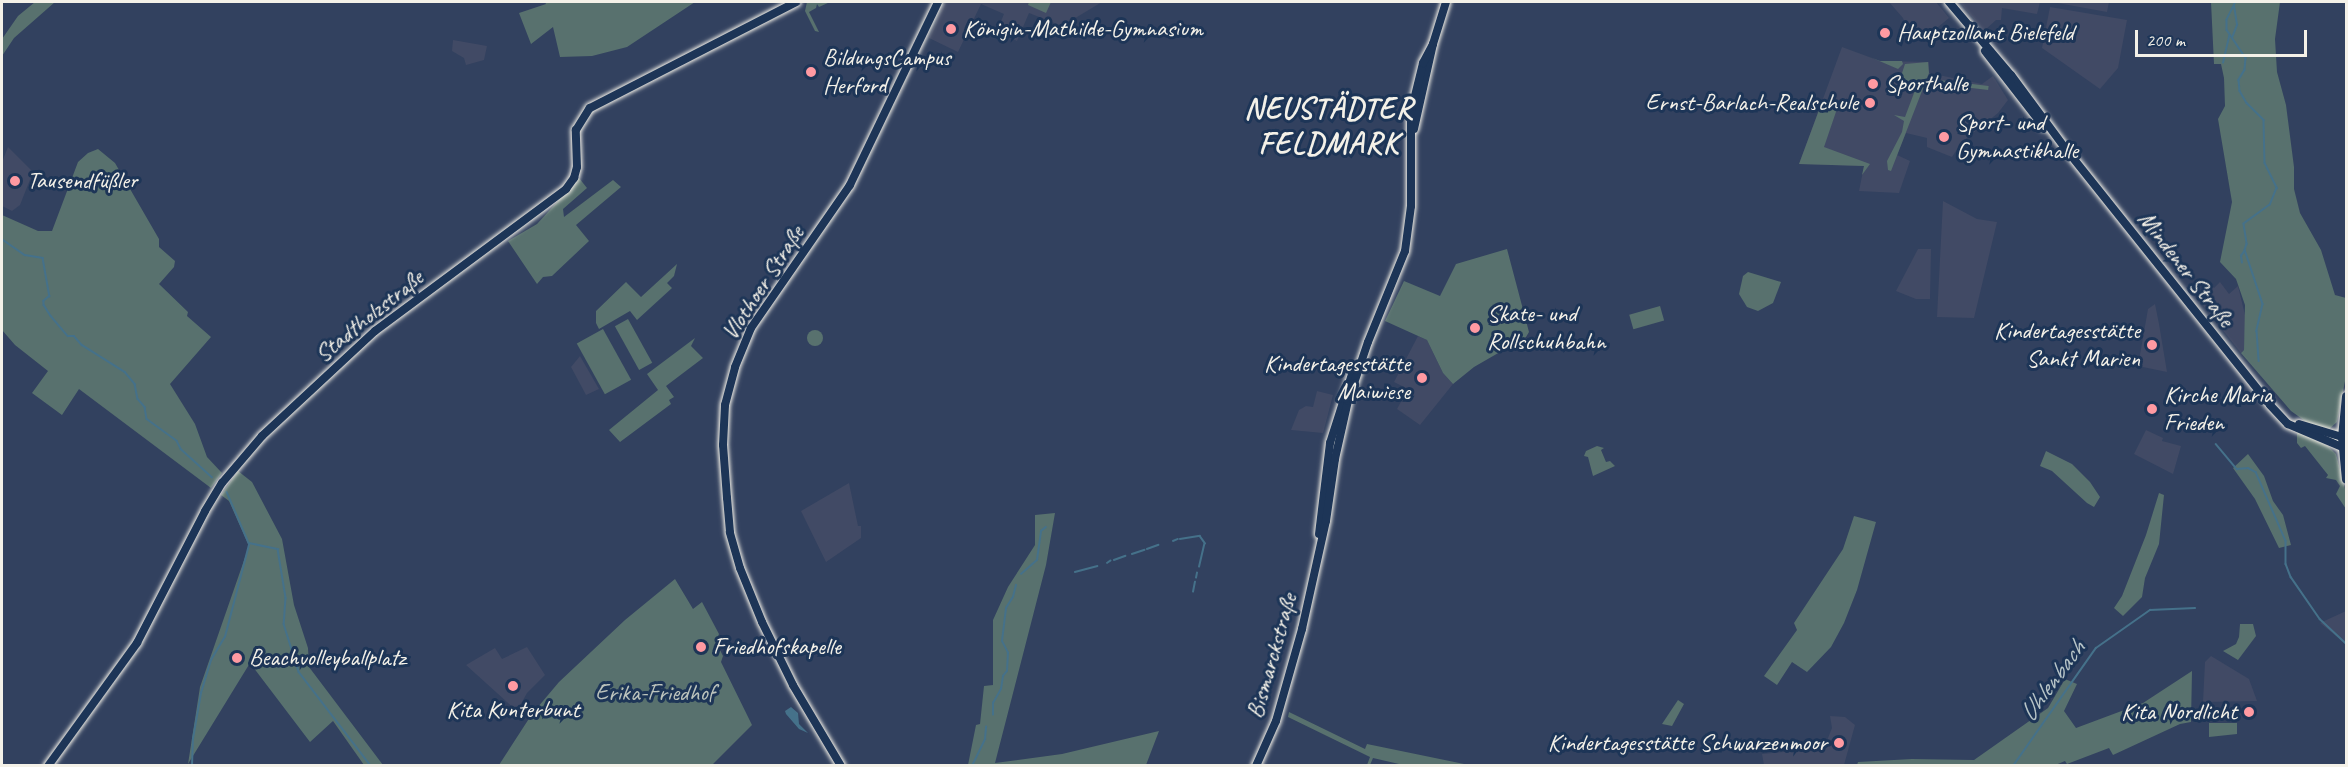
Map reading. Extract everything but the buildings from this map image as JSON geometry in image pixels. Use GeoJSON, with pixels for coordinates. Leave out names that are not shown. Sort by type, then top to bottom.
{"type":"FeatureCollection","features":[{"type":"Feature","properties":{"kind":"main road"},"geometry":{"type":"LineString","coordinates":[[2346,396],[2342,442],[2346,479]]}},
{"type":"Feature","properties":{"kind":"street","name":"Stadtholzstraße"},"geometry":{"type":"LineString","coordinates":[[48,765],[137,643],[205,511],[222,483],[262,436],[375,331],[566,189],[574,178],[577,167],[576,130],[590,108],[795,2]]}},
{"type":"Feature","properties":{"kind":"street","name":"Vlothoer Straße"},"geometry":{"type":"LineString","coordinates":[[841,765],[788,675],[758,614],[740,568],[730,532],[726,498],[723,426],[725,405],[735,367],[751,328],[850,185],[938,2]]}},
{"type":"Feature","properties":{"kind":"street","name":"Bismarckstraße"},"geometry":{"type":"LineString","coordinates":[[1256,765],[1276,721],[1287,688],[1318,555],[1330,442],[1348,383],[1368,342],[1405,251],[1411,209],[1411,165],[1416,119],[1433,44],[1446,2]]}},
{"type":"Feature","properties":{"kind":"street","name":"Mindener Straße"},"geometry":{"type":"LineString","coordinates":[[1949,2],[2011,75],[2065,148],[2241,372],[2277,412],[2342,442]]}},
{"type":"Feature","properties":{"kind":"shaded area","name":"Königin-Mathilde-Gymnasium"},"geometry":{"type":"Polygon","coordinates":[[[945,2],[1102,2],[1062,26],[1029,13],[1017,41],[997,31],[1004,14],[981,4],[958,52],[929,38],[945,2]]]}},
{"type":"Feature","properties":{"kind":"shaded area"},"geometry":{"type":"Polygon","coordinates":[[[1889,2],[1936,2],[1949,18],[1926,37],[1907,29],[1903,18],[1889,2]]]}},
{"type":"Feature","properties":{"kind":"shaded area"},"geometry":{"type":"Polygon","coordinates":[[[1960,2],[2040,2],[2037,14],[2002,8],[2001,20],[1996,20],[1984,31],[1960,2]]]}},
{"type":"Feature","properties":{"kind":"shaded area"},"geometry":{"type":"Polygon","coordinates":[[[2052,2],[2109,2],[2107,12],[2052,2]]]}},
{"type":"Feature","properties":{"kind":"shaded area"},"geometry":{"type":"Polygon","coordinates":[[[2050,7],[2127,20],[2118,68],[2100,89],[2042,48],[2050,7]]]}},
{"type":"Feature","properties":{"kind":"shaded area"},"geometry":{"type":"Polygon","coordinates":[[[453,40],[487,46],[484,60],[466,65],[464,58],[452,51],[453,40]]]}},
{"type":"Feature","properties":{"kind":"shaded area","name":"Ernst-Barlach-Realschule"},"geometry":{"type":"Polygon","coordinates":[[[1842,47],[1880,61],[1929,62],[1929,73],[1982,84],[1993,76],[2008,100],[1998,113],[1962,142],[1952,157],[1927,147],[1927,138],[1906,133],[1897,155],[1910,161],[1899,193],[1859,191],[1864,166],[1799,164],[1842,47]]]}},
{"type":"Feature","properties":{"kind":"shaded area","name":"Tausendfüßler"},"geometry":{"type":"Polygon","coordinates":[[[8,147],[33,172],[20,205],[12,211],[2,206],[2,162],[8,147]]]}},
{"type":"Feature","properties":{"kind":"shaded area"},"geometry":{"type":"Polygon","coordinates":[[[1943,201],[1977,219],[1997,222],[1974,318],[1937,317],[1943,201]]]}},
{"type":"Feature","properties":{"kind":"shaded area"},"geometry":{"type":"Polygon","coordinates":[[[1918,249],[1931,249],[1930,299],[1916,299],[1896,291],[1918,249]]]}},
{"type":"Feature","properties":{"kind":"shaded area"},"geometry":{"type":"Polygon","coordinates":[[[2209,282],[2214,288],[2220,282],[2229,294],[2238,286],[2246,319],[2244,350],[2241,353],[2194,294],[2209,282]]]}},
{"type":"Feature","properties":{"kind":"shaded area","name":"Kindertagesstätte Sankt Marien"},"geometry":{"type":"Polygon","coordinates":[[[2155,304],[2167,372],[2138,366],[2148,309],[2155,304]]]}},
{"type":"Feature","properties":{"kind":"shaded area","name":"Kindertagesstätte Maiwiese"},"geometry":{"type":"Polygon","coordinates":[[[1418,336],[1427,340],[1443,373],[1453,384],[1420,425],[1397,409],[1408,389],[1394,382],[1418,336]]]}},
{"type":"Feature","properties":{"kind":"shaded area"},"geometry":{"type":"Polygon","coordinates":[[[580,356],[599,389],[586,395],[571,367],[580,356]]]}},
{"type":"Feature","properties":{"kind":"shaded area"},"geometry":{"type":"Polygon","coordinates":[[[1317,391],[1333,395],[1323,433],[1291,430],[1299,410],[1306,406],[1313,407],[1317,391]]]}},
{"type":"Feature","properties":{"kind":"shaded area"},"geometry":{"type":"Polygon","coordinates":[[[2146,430],[2163,438],[2162,441],[2181,446],[2173,474],[2134,454],[2146,430]]]}},
{"type":"Feature","properties":{"kind":"shaded area"},"geometry":{"type":"Polygon","coordinates":[[[849,483],[858,526],[861,526],[861,538],[826,562],[801,511],[849,483]]]}},
{"type":"Feature","properties":{"kind":"shaded area"},"geometry":{"type":"Polygon","coordinates":[[[2346,611],[2346,644],[2320,623],[2346,611]]]}},
{"type":"Feature","properties":{"kind":"shaded area","name":"Kita Kunterbunt"},"geometry":{"type":"Polygon","coordinates":[[[527,647],[545,675],[527,693],[517,711],[466,665],[495,648],[502,659],[527,647]]]}},
{"type":"Feature","properties":{"kind":"shaded area"},"geometry":{"type":"Polygon","coordinates":[[[2211,656],[2249,679],[2257,701],[2203,702],[2205,662],[2211,656]]]}},
{"type":"Feature","properties":{"kind":"shaded area"},"geometry":{"type":"Polygon","coordinates":[[[791,707],[798,713],[799,724],[808,733],[799,729],[786,714],[785,711],[791,707]]]}},
{"type":"Feature","properties":{"kind":"shaded area","name":"Kindertagesstätte Schwarzenmoor"},"geometry":{"type":"Polygon","coordinates":[[[1830,716],[1845,717],[1855,725],[1844,765],[1764,765],[1762,754],[1824,748],[1832,728],[1830,716]]]}},
{"type":"Feature","properties":{"kind":"green space"},"geometry":{"type":"Polygon","coordinates":[[[35,2],[55,2],[14,38],[2,56],[2,39],[18,16],[35,2]]]}},
{"type":"Feature","properties":{"kind":"green space"},"geometry":{"type":"Polygon","coordinates":[[[545,2],[695,2],[627,47],[592,56],[560,57],[553,27],[531,44],[519,13],[546,4],[545,2]]]}},
{"type":"Feature","properties":{"kind":"green space"},"geometry":{"type":"Polygon","coordinates":[[[807,2],[830,2],[819,7],[817,4],[816,8],[809,12],[819,32],[815,31],[805,11],[807,2]]]}},
{"type":"Feature","properties":{"kind":"green space"},"geometry":{"type":"Polygon","coordinates":[[[1029,2],[1051,2],[1046,13],[1028,5],[1029,2]]]}},
{"type":"Feature","properties":{"kind":"green space"},"geometry":{"type":"Polygon","coordinates":[[[2211,2],[2280,2],[2275,39],[2277,72],[2286,105],[2294,167],[2294,189],[2300,213],[2321,250],[2335,295],[2346,298],[2346,376],[2337,422],[2327,431],[2312,426],[2291,411],[2241,353],[2244,350],[2245,305],[2236,279],[2220,262],[2232,202],[2218,119],[2225,106],[2224,78],[2221,64],[2214,64],[2211,2]]]}},
{"type":"Feature","properties":{"kind":"green space"},"geometry":{"type":"Polygon","coordinates":[[[1870,57],[1880,61],[1902,61],[1903,64],[1898,69],[1870,57]]]}},
{"type":"Feature","properties":{"kind":"green space"},"geometry":{"type":"Polygon","coordinates":[[[1928,62],[1929,73],[1891,171],[1888,170],[1887,161],[1902,132],[1904,121],[1894,115],[1905,117],[1917,85],[1900,79],[1905,64],[1928,62]]]}},
{"type":"Feature","properties":{"kind":"green space"},"geometry":{"type":"Polygon","coordinates":[[[1939,80],[1989,86],[1988,90],[1939,84],[1939,80]]]}},
{"type":"Feature","properties":{"kind":"green space"},"geometry":{"type":"Polygon","coordinates":[[[1822,102],[1838,106],[1824,147],[1870,164],[1862,175],[1864,166],[1799,164],[1822,102]]]}},
{"type":"Feature","properties":{"kind":"green space"},"geometry":{"type":"Polygon","coordinates":[[[98,149],[115,163],[159,239],[159,247],[175,261],[174,267],[159,284],[188,312],[187,316],[211,337],[170,384],[195,424],[207,457],[222,473],[211,488],[79,389],[62,415],[32,393],[48,371],[15,345],[2,330],[2,215],[38,231],[52,231],[78,162],[88,153],[98,149]]]}},
{"type":"Feature","properties":{"kind":"green space"},"geometry":{"type":"Polygon","coordinates":[[[579,178],[587,188],[563,209],[564,217],[613,180],[621,187],[576,225],[589,241],[552,276],[543,277],[537,284],[508,241],[537,224],[579,178]]]}},
{"type":"Feature","properties":{"kind":"green space"},"geometry":{"type":"Polygon","coordinates":[[[1507,249],[1529,332],[1526,337],[1474,367],[1453,384],[1443,373],[1427,340],[1385,321],[1404,281],[1440,296],[1456,264],[1507,249]]]}},
{"type":"Feature","properties":{"kind":"green space"},"geometry":{"type":"Polygon","coordinates":[[[677,264],[674,276],[667,283],[672,288],[637,320],[630,311],[599,329],[596,323],[596,311],[626,282],[641,297],[677,264]]]}},
{"type":"Feature","properties":{"kind":"green space"},"geometry":{"type":"Polygon","coordinates":[[[1748,272],[1781,282],[1773,303],[1758,311],[1747,307],[1739,294],[1743,276],[1748,272]]]}},
{"type":"Feature","properties":{"kind":"green space"},"geometry":{"type":"Polygon","coordinates":[[[1660,306],[1664,320],[1633,329],[1629,315],[1660,306]]]}},
{"type":"Feature","properties":{"kind":"green space"},"geometry":{"type":"Polygon","coordinates":[[[628,319],[652,363],[639,370],[615,326],[628,319]]]}},
{"type":"Feature","properties":{"kind":"green space"},"geometry":{"type":"Polygon","coordinates":[[[603,329],[631,380],[605,394],[577,344],[603,329]]]}},
{"type":"Feature","properties":{"kind":"green space"},"geometry":{"type":"Polygon","coordinates":[[[815,330],[823,338],[815,346],[807,338],[815,330]]]}},
{"type":"Feature","properties":{"kind":"green space"},"geometry":{"type":"Polygon","coordinates":[[[695,338],[691,346],[703,358],[666,386],[674,397],[669,400],[671,404],[620,442],[609,430],[658,390],[647,374],[695,338]]]}},
{"type":"Feature","properties":{"kind":"green space"},"geometry":{"type":"Polygon","coordinates":[[[2297,432],[2328,446],[2336,454],[2346,493],[2346,509],[2336,494],[2340,486],[2336,480],[2326,478],[2328,475],[2305,446],[2301,448],[2297,443],[2297,432]]]}},
{"type":"Feature","properties":{"kind":"green space"},"geometry":{"type":"Polygon","coordinates":[[[1597,446],[1604,448],[1601,450],[1606,462],[1610,461],[1615,466],[1593,476],[1588,457],[1584,456],[1586,451],[1597,446]]]}},
{"type":"Feature","properties":{"kind":"green space"},"geometry":{"type":"Polygon","coordinates":[[[2046,451],[2072,464],[2090,482],[2100,497],[2094,507],[2052,471],[2040,466],[2046,451]]]}},
{"type":"Feature","properties":{"kind":"green space"},"geometry":{"type":"Polygon","coordinates":[[[2248,454],[2264,476],[2273,501],[2283,515],[2291,545],[2279,548],[2255,499],[2233,468],[2248,454]]]}},
{"type":"Feature","properties":{"kind":"green space"},"geometry":{"type":"Polygon","coordinates":[[[238,471],[252,482],[282,539],[294,605],[308,648],[309,667],[383,765],[364,765],[333,721],[310,742],[250,663],[188,764],[200,687],[249,546],[229,501],[221,495],[238,471]]]}},
{"type":"Feature","properties":{"kind":"green space"},"geometry":{"type":"Polygon","coordinates":[[[2159,493],[2164,495],[2159,544],[2145,578],[2142,597],[2123,616],[2114,608],[2122,596],[2146,535],[2159,493]]]}},
{"type":"Feature","properties":{"kind":"green space"},"geometry":{"type":"Polygon","coordinates":[[[1055,513],[1046,565],[995,763],[1062,754],[1159,731],[1146,765],[968,765],[976,725],[980,724],[984,686],[993,685],[993,620],[1008,587],[1035,545],[1035,515],[1055,513]]]}},
{"type":"Feature","properties":{"kind":"green space"},"geometry":{"type":"Polygon","coordinates":[[[1854,516],[1876,522],[1857,590],[1844,623],[1831,647],[1807,672],[1792,662],[1777,685],[1764,676],[1797,630],[1794,623],[1843,549],[1854,516]]]}},
{"type":"Feature","properties":{"kind":"green space","name":"Erika-Friedhof"},"geometry":{"type":"Polygon","coordinates":[[[675,579],[693,609],[702,602],[719,634],[716,642],[723,656],[721,662],[752,725],[712,765],[499,765],[532,714],[559,682],[625,620],[675,579]]]}},
{"type":"Feature","properties":{"kind":"green space"},"geometry":{"type":"Polygon","coordinates":[[[2240,624],[2253,624],[2256,636],[2238,660],[2223,651],[2236,644],[2240,624]]]}},
{"type":"Feature","properties":{"kind":"green space"},"geometry":{"type":"Polygon","coordinates":[[[2192,671],[2191,722],[2180,724],[2113,755],[2109,748],[2067,764],[2065,761],[2053,766],[1857,765],[1858,762],[1912,759],[1974,760],[2048,708],[2065,679],[2077,684],[2064,711],[2076,728],[2143,703],[2192,671]]]}},
{"type":"Feature","properties":{"kind":"green space"},"geometry":{"type":"Polygon","coordinates":[[[1678,700],[1684,704],[1672,726],[1662,724],[1678,700]]]}},
{"type":"Feature","properties":{"kind":"green space"},"geometry":{"type":"Polygon","coordinates":[[[1289,712],[1365,749],[1367,744],[1469,765],[1399,764],[1373,758],[1370,765],[1367,765],[1370,757],[1288,717],[1289,712]]]}},
{"type":"Feature","properties":{"kind":"green space"},"geometry":{"type":"Polygon","coordinates":[[[2209,723],[2237,723],[2237,734],[2209,737],[2209,723]]]}},
{"type":"Feature","properties":{"kind":"waterway","name":"Uhlenbach"},"geometry":{"type":"LineString","coordinates":[[2236,2],[2227,20],[2227,30],[2246,58],[2245,70],[2239,80],[2240,91],[2247,103],[2264,120],[2265,163],[2277,188],[2270,205],[2244,224],[2247,244],[2245,250],[2263,304],[2257,331],[2259,361]]}},
{"type":"Feature","properties":{"kind":"waterway"},"geometry":{"type":"LineString","coordinates":[[2232,38],[2237,25],[2234,6]]}},
{"type":"Feature","properties":{"kind":"waterway"},"geometry":{"type":"LineString","coordinates":[[2223,63],[2229,36]]}},
{"type":"Feature","properties":{"kind":"waterway"},"geometry":{"type":"LineString","coordinates":[[2,239],[25,255],[43,258],[50,296],[44,301],[44,305],[51,316],[68,336],[74,336],[82,345],[125,372],[135,384],[138,399],[145,407],[147,419],[177,441],[181,449],[212,477]]}},
{"type":"Feature","properties":{"kind":"waterway"},"geometry":{"type":"LineString","coordinates":[[2242,263],[2241,256],[2245,250]]}},
{"type":"Feature","properties":{"kind":"waterway"},"geometry":{"type":"LineString","coordinates":[[2216,444],[2237,469],[2248,468],[2256,472],[2286,541],[2286,564],[2291,577],[2320,619],[2346,643]]}},
{"type":"Feature","properties":{"kind":"waterway"},"geometry":{"type":"LineString","coordinates":[[227,492],[249,543],[278,549],[286,598],[284,624],[299,672],[371,766]]}},
{"type":"Feature","properties":{"kind":"waterway"},"geometry":{"type":"LineString","coordinates":[[1021,574],[1037,560],[1041,531],[1046,527]]}},
{"type":"Feature","properties":{"kind":"waterway"},"geometry":{"type":"LineString","coordinates":[[1180,539],[1200,536],[1205,543]]}},
{"type":"Feature","properties":{"kind":"waterway"},"geometry":{"type":"LineString","coordinates":[[1173,541],[1178,539]]}},
{"type":"Feature","properties":{"kind":"waterway"},"geometry":{"type":"LineString","coordinates":[[192,766],[193,739],[201,693],[211,660],[225,637],[249,545]]}},
{"type":"Feature","properties":{"kind":"waterway"},"geometry":{"type":"LineString","coordinates":[[1147,549],[1158,545]]}},
{"type":"Feature","properties":{"kind":"waterway"},"geometry":{"type":"LineString","coordinates":[[1199,567],[1204,545]]}},
{"type":"Feature","properties":{"kind":"waterway"},"geometry":{"type":"LineString","coordinates":[[1132,554],[1144,550]]}},
{"type":"Feature","properties":{"kind":"waterway"},"geometry":{"type":"LineString","coordinates":[[1114,560],[1125,556]]}},
{"type":"Feature","properties":{"kind":"waterway"},"geometry":{"type":"LineString","coordinates":[[1075,572],[1097,566]]}},
{"type":"Feature","properties":{"kind":"waterway"},"geometry":{"type":"LineString","coordinates":[[1196,578],[1197,573]]}},
{"type":"Feature","properties":{"kind":"waterway"},"geometry":{"type":"LineString","coordinates":[[1193,592],[1195,582]]}},
{"type":"Feature","properties":{"kind":"waterway"},"geometry":{"type":"LineString","coordinates":[[993,715],[993,703],[1007,671],[1008,653],[1002,641],[1006,608],[1013,597],[1016,585]]}},
{"type":"Feature","properties":{"kind":"waterway","name":"Uhlenbach"},"geometry":{"type":"LineString","coordinates":[[2013,766],[2096,648],[2150,610],[2195,608]]}},
{"type":"Feature","properties":{"kind":"waterway"},"geometry":{"type":"LineString","coordinates":[[972,766],[985,739],[986,727]]}},
{"type":"Feature","properties":{"kind":"place","name":"Königin-Mathilde-Gymnasium"},"geometry":{"type":"Point","coordinates":[951,29]}},
{"type":"Feature","properties":{"kind":"place","name":"Hauptzollamt Bielefeld"},"geometry":{"type":"Point","coordinates":[1885,33]}},
{"type":"Feature","properties":{"kind":"place","name":"BildungsCampus Herford"},"geometry":{"type":"Point","coordinates":[811,72]}},
{"type":"Feature","properties":{"kind":"place","name":"Sporthalle"},"geometry":{"type":"Point","coordinates":[1873,84]}},
{"type":"Feature","properties":{"kind":"place","name":"Ernst-Barlach-Realschule"},"geometry":{"type":"Point","coordinates":[1870,103]}},
{"type":"Feature","properties":{"kind":"place","name":"Sport- und Gymnastikhalle"},"geometry":{"type":"Point","coordinates":[1944,137]}},
{"type":"Feature","properties":{"kind":"place","name":"Tausendfüßler"},"geometry":{"type":"Point","coordinates":[15,181]}},
{"type":"Feature","properties":{"kind":"place","name":"Skate- und Rollschuhbahn"},"geometry":{"type":"Point","coordinates":[1475,328]}},
{"type":"Feature","properties":{"kind":"place","name":"Kindertagesstätte Sankt Marien"},"geometry":{"type":"Point","coordinates":[2152,345]}},
{"type":"Feature","properties":{"kind":"place","name":"Kindertagesstätte Maiwiese"},"geometry":{"type":"Point","coordinates":[1422,378]}},
{"type":"Feature","properties":{"kind":"place","name":"Kirche Maria Frieden"},"geometry":{"type":"Point","coordinates":[2152,409]}},
{"type":"Feature","properties":{"kind":"place","name":"Friedhofskapelle"},"geometry":{"type":"Point","coordinates":[701,647]}},
{"type":"Feature","properties":{"kind":"place","name":"Beachvolleyballplatz"},"geometry":{"type":"Point","coordinates":[237,658]}},
{"type":"Feature","properties":{"kind":"place","name":"Kita Kunterbunt"},"geometry":{"type":"Point","coordinates":[513,686]}},
{"type":"Feature","properties":{"kind":"place","name":"Kita Nordlicht"},"geometry":{"type":"Point","coordinates":[2249,712]}},
{"type":"Feature","properties":{"kind":"place","name":"Kindertagesstätte Schwarzenmoor"},"geometry":{"type":"Point","coordinates":[1839,743]}},
{"type":"Feature","properties":{"kind":"district","name":"NEUSTÄDTER FELDMARK"},"geometry":{"type":"Point","coordinates":[1329,125]}}]}
